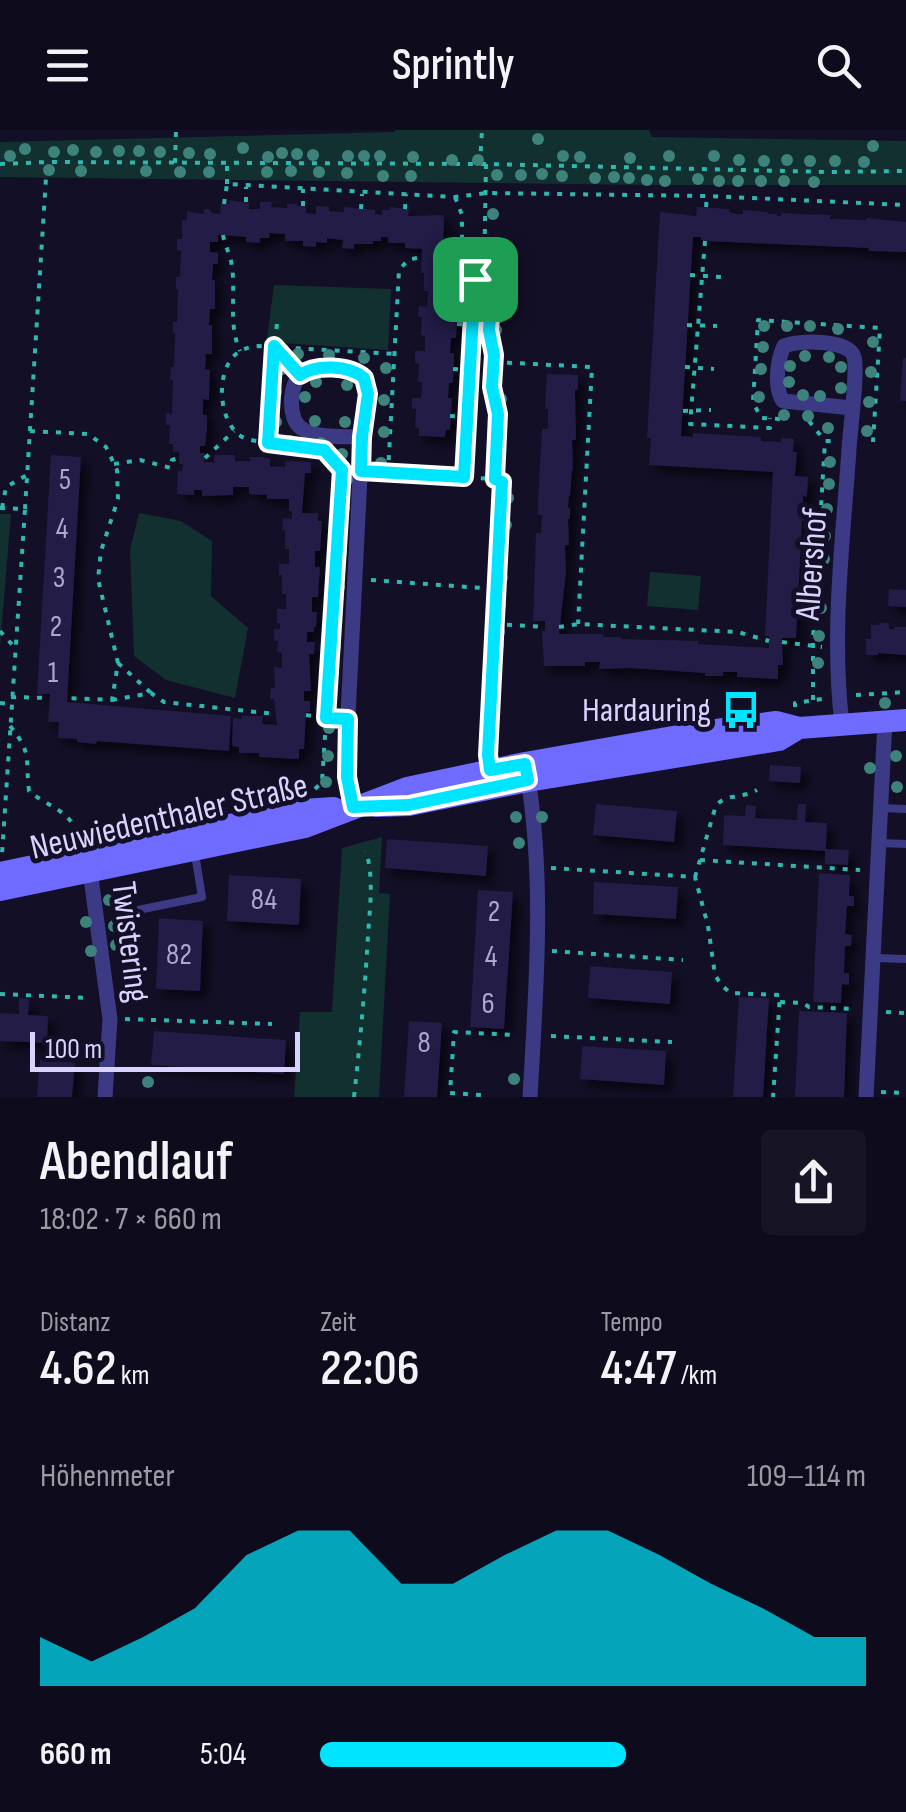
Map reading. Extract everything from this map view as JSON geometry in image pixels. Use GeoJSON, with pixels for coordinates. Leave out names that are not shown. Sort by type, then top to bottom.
{"type":"FeatureCollection","features":[{"type":"Feature","properties":{"kind":"street","name":"Albershof"},"geometry":{"type":"LineString","coordinates":[[842,724],[836,647],[850,441],[852,408],[854,361],[849,349],[841,345],[798,342],[784,346],[778,387],[778,396],[783,401],[852,408]]}},
{"type":"Feature","properties":{"kind":"street"},"geometry":{"type":"LineString","coordinates":[[353,807],[347,777],[348,719],[367,385],[359,373],[339,369],[317,368],[300,375],[292,392],[297,425],[319,434],[362,437]]}},
{"type":"Feature","properties":{"kind":"street"},"geometry":{"type":"LineString","coordinates":[[866,1094],[882,808],[896,721]]}},
{"type":"Feature","properties":{"kind":"street","name":"Neuwiedenthaler Straße"},"geometry":{"type":"LineString","coordinates":[[1,879],[302,810],[409,805],[526,772],[701,732],[776,722],[799,728],[896,721]]}},
{"type":"Feature","properties":{"kind":"street","name":"Neuwiedenthaler Straße"},"geometry":{"type":"LineString","coordinates":[[85,861],[194,850],[306,827],[407,788],[490,770],[526,772]]}},
{"type":"Feature","properties":{"kind":"street"},"geometry":{"type":"LineString","coordinates":[[526,772],[536,867],[537,950],[530,1097]]}},
{"type":"Feature","properties":{"kind":"street","name":"Twistering"},"geometry":{"type":"LineString","coordinates":[[85,861],[110,1018],[105,1097]]}},
{"type":"Feature","properties":{"kind":"lane"},"geometry":{"type":"LineString","coordinates":[[882,808],[906,809]]}},
{"type":"Feature","properties":{"kind":"lane"},"geometry":{"type":"LineString","coordinates":[[880,843],[906,844]]}},
{"type":"Feature","properties":{"kind":"lane"},"geometry":{"type":"LineString","coordinates":[[133,910],[202,897],[194,850]]}},
{"type":"Feature","properties":{"kind":"lane"},"geometry":{"type":"LineString","coordinates":[[874,958],[906,959]]}},
{"type":"Feature","properties":{"kind":"path"},"geometry":{"type":"LineString","coordinates":[[175,163],[176,130]]}},
{"type":"Feature","properties":{"kind":"path"},"geometry":{"type":"LineString","coordinates":[[482,130],[487,193],[484,278],[491,305],[492,387],[498,414],[495,479]]}},
{"type":"Feature","properties":{"kind":"path"},"geometry":{"type":"LineString","coordinates":[[1,879],[46,162]]}},
{"type":"Feature","properties":{"kind":"path"},"geometry":{"type":"LineString","coordinates":[[224,204],[228,163]]}},
{"type":"Feature","properties":{"kind":"path"},"geometry":{"type":"LineString","coordinates":[[0,164],[483,164],[828,172],[906,170]]}},
{"type":"Feature","properties":{"kind":"path"},"geometry":{"type":"LineString","coordinates":[[227,184],[455,197],[487,193],[707,196],[906,205]]}},
{"type":"Feature","properties":{"kind":"path"},"geometry":{"type":"LineString","coordinates":[[246,186],[246,202]]}},
{"type":"Feature","properties":{"kind":"path"},"geometry":{"type":"LineString","coordinates":[[302,206],[303,188]]}},
{"type":"Feature","properties":{"kind":"path"},"geometry":{"type":"LineString","coordinates":[[361,209],[362,192]]}},
{"type":"Feature","properties":{"kind":"path"},"geometry":{"type":"LineString","coordinates":[[405,209],[406,194]]}},
{"type":"Feature","properties":{"kind":"path"},"geometry":{"type":"LineString","coordinates":[[706,208],[707,196]]}},
{"type":"Feature","properties":{"kind":"path"},"geometry":{"type":"LineString","coordinates":[[455,197],[462,215],[464,249],[475,279],[464,477]]}},
{"type":"Feature","properties":{"kind":"path"},"geometry":{"type":"LineString","coordinates":[[223,235],[233,270],[233,326],[240,351]]}},
{"type":"Feature","properties":{"kind":"path"},"geometry":{"type":"LineString","coordinates":[[696,237],[704,243],[690,424],[770,428],[770,418]]}},
{"type":"Feature","properties":{"kind":"path"},"geometry":{"type":"LineString","coordinates":[[457,254],[464,249]]}},
{"type":"Feature","properties":{"kind":"path"},"geometry":{"type":"LineString","coordinates":[[388,473],[399,270],[408,260],[421,257]]}},
{"type":"Feature","properties":{"kind":"path"},"geometry":{"type":"LineString","coordinates":[[690,275],[721,277]]}},
{"type":"Feature","properties":{"kind":"path"},"geometry":{"type":"LineString","coordinates":[[459,278],[484,278]]}},
{"type":"Feature","properties":{"kind":"path"},"geometry":{"type":"LineString","coordinates":[[457,324],[473,324],[490,317]]}},
{"type":"Feature","properties":{"kind":"path"},"geometry":{"type":"LineString","coordinates":[[790,419],[761,418],[753,402],[758,320],[880,328],[873,442]]}},
{"type":"Feature","properties":{"kind":"path"},"geometry":{"type":"LineString","coordinates":[[277,324],[268,443],[305,448]]}},
{"type":"Feature","properties":{"kind":"path"},"geometry":{"type":"LineString","coordinates":[[688,324],[717,326]]}},
{"type":"Feature","properties":{"kind":"path"},"geometry":{"type":"LineString","coordinates":[[274,346],[300,375]]}},
{"type":"Feature","properties":{"kind":"path"},"geometry":{"type":"LineString","coordinates":[[494,362],[592,367],[578,624]]}},
{"type":"Feature","properties":{"kind":"path"},"geometry":{"type":"LineString","coordinates":[[685,367],[714,368]]}},
{"type":"Feature","properties":{"kind":"path"},"geometry":{"type":"LineString","coordinates":[[453,369],[470,370]]}},
{"type":"Feature","properties":{"kind":"path"},"geometry":{"type":"LineString","coordinates":[[683,411],[711,410]]}},
{"type":"Feature","properties":{"kind":"path"},"geometry":{"type":"LineString","coordinates":[[450,416],[468,417]]}},
{"type":"Feature","properties":{"kind":"path"},"geometry":{"type":"LineString","coordinates":[[808,420],[825,441],[813,700]]}},
{"type":"Feature","properties":{"kind":"path"},"geometry":{"type":"LineString","coordinates":[[204,458],[235,430]]}},
{"type":"Feature","properties":{"kind":"path"},"geometry":{"type":"LineString","coordinates":[[30,431],[88,434],[106,447],[116,470],[118,500],[100,551],[98,579],[118,663],[112,700]]}},
{"type":"Feature","properties":{"kind":"path"},"geometry":{"type":"LineString","coordinates":[[825,441],[850,441]]}},
{"type":"Feature","properties":{"kind":"path"},"geometry":{"type":"LineString","coordinates":[[324,450],[342,470],[341,489]]}},
{"type":"Feature","properties":{"kind":"path"},"geometry":{"type":"LineString","coordinates":[[114,464],[140,460],[172,468],[172,460],[179,458]]}},
{"type":"Feature","properties":{"kind":"path"},"geometry":{"type":"LineString","coordinates":[[361,471],[502,482],[490,770]]}},
{"type":"Feature","properties":{"kind":"path"},"geometry":{"type":"LineString","coordinates":[[25,509],[1,508],[6,488],[26,475]]}},
{"type":"Feature","properties":{"kind":"path"},"geometry":{"type":"LineString","coordinates":[[302,810],[306,799],[322,782],[340,508]]}},
{"type":"Feature","properties":{"kind":"path"},"geometry":{"type":"LineString","coordinates":[[355,579],[496,590]]}},
{"type":"Feature","properties":{"kind":"path"},"geometry":{"type":"LineString","coordinates":[[494,624],[544,627]]}},
{"type":"Feature","properties":{"kind":"path"},"geometry":{"type":"LineString","coordinates":[[558,627],[578,624],[738,632],[769,642]]}},
{"type":"Feature","properties":{"kind":"path"},"geometry":{"type":"LineString","coordinates":[[0,631],[16,649]]}},
{"type":"Feature","properties":{"kind":"path"},"geometry":{"type":"LineString","coordinates":[[782,642],[813,648],[836,647]]}},
{"type":"Feature","properties":{"kind":"path"},"geometry":{"type":"LineString","coordinates":[[118,663],[164,702],[275,714]]}},
{"type":"Feature","properties":{"kind":"path"},"geometry":{"type":"LineString","coordinates":[[67,698],[112,700],[151,693]]}},
{"type":"Feature","properties":{"kind":"path"},"geometry":{"type":"LineString","coordinates":[[0,703],[50,698]]}},
{"type":"Feature","properties":{"kind":"path"},"geometry":{"type":"LineString","coordinates":[[306,715],[348,719]]}},
{"type":"Feature","properties":{"kind":"path"},"geometry":{"type":"LineString","coordinates":[[10,726],[28,753],[29,791],[74,824],[85,861]]}},
{"type":"Feature","properties":{"kind":"path"},"geometry":{"type":"LineString","coordinates":[[757,790],[744,797],[730,796],[716,805],[696,877],[715,975],[722,986],[731,993],[780,995],[774,1097]]}},
{"type":"Feature","properties":{"kind":"path"},"geometry":{"type":"LineString","coordinates":[[354,1097],[372,870],[366,851]]}},
{"type":"Feature","properties":{"kind":"path"},"geometry":{"type":"LineString","coordinates":[[700,860],[878,871]]}},
{"type":"Feature","properties":{"kind":"path"},"geometry":{"type":"LineString","coordinates":[[536,867],[696,877]]}},
{"type":"Feature","properties":{"kind":"path"},"geometry":{"type":"LineString","coordinates":[[537,950],[683,960]]}},
{"type":"Feature","properties":{"kind":"path"},"geometry":{"type":"LineString","coordinates":[[0,994],[108,999]]}},
{"type":"Feature","properties":{"kind":"path"},"geometry":{"type":"LineString","coordinates":[[780,1002],[871,1010]]}},
{"type":"Feature","properties":{"kind":"path"},"geometry":{"type":"LineString","coordinates":[[110,1018],[272,1024]]}},
{"type":"Feature","properties":{"kind":"path"},"geometry":{"type":"LineString","coordinates":[[866,1094],[906,1093]]}},
{"type":"Feature","properties":{"kind":"green space"},"geometry":{"type":"Polygon","coordinates":[[[395,130],[649,130],[652,137],[906,141],[906,185],[0,177],[0,142],[395,130]]]}},
{"type":"Feature","properties":{"kind":"green space"},"geometry":{"type":"Polygon","coordinates":[[[274,285],[391,289],[388,350],[267,339],[274,285]]]}},
{"type":"Feature","properties":{"kind":"green space"},"geometry":{"type":"Polygon","coordinates":[[[139,513],[181,521],[212,541],[211,596],[248,628],[235,698],[166,680],[134,656],[130,550],[139,513]]]}},
{"type":"Feature","properties":{"kind":"green space"},"geometry":{"type":"Polygon","coordinates":[[[0,514],[11,514],[0,647],[0,514]]]}},
{"type":"Feature","properties":{"kind":"green space"},"geometry":{"type":"Polygon","coordinates":[[[650,572],[701,576],[698,610],[647,606],[650,572]]]}},
{"type":"Feature","properties":{"kind":"green space"},"geometry":{"type":"Polygon","coordinates":[[[382,837],[379,893],[390,894],[379,1097],[294,1097],[300,1012],[332,1012],[342,848],[382,837]]]}},
{"type":"Feature","properties":{"kind":"building"},"geometry":{"type":"Polygon","coordinates":[[[229,200],[249,203],[249,209],[260,209],[260,202],[287,208],[287,204],[297,204],[306,206],[306,213],[316,214],[316,206],[329,207],[329,211],[344,212],[344,207],[375,210],[375,214],[382,215],[382,210],[390,207],[409,209],[408,216],[444,215],[443,254],[457,254],[460,263],[453,307],[458,308],[456,338],[451,338],[450,353],[454,353],[448,398],[452,398],[450,430],[446,430],[445,437],[419,436],[412,398],[421,398],[422,382],[418,382],[415,351],[425,351],[422,317],[418,317],[419,306],[427,307],[428,291],[424,291],[421,273],[422,249],[388,243],[388,237],[373,244],[354,244],[354,249],[342,248],[343,240],[327,238],[327,243],[316,242],[316,247],[303,246],[303,241],[285,241],[285,234],[270,233],[269,238],[260,238],[260,243],[246,242],[246,237],[218,235],[218,242],[210,242],[210,252],[218,253],[218,264],[213,264],[215,309],[210,309],[209,325],[212,354],[206,354],[205,369],[210,370],[209,400],[203,399],[207,428],[200,453],[205,453],[204,462],[214,462],[214,455],[235,455],[235,461],[250,461],[250,457],[270,459],[270,466],[285,467],[285,461],[311,462],[311,473],[305,473],[302,513],[318,513],[318,521],[322,521],[320,551],[315,551],[315,567],[320,567],[318,597],[312,597],[316,627],[314,632],[307,632],[307,642],[315,642],[314,654],[309,654],[311,691],[304,691],[304,701],[310,701],[310,712],[306,712],[304,749],[299,749],[299,759],[259,757],[259,753],[239,753],[239,747],[232,746],[233,718],[263,716],[262,724],[277,725],[274,699],[270,699],[271,688],[275,688],[274,667],[282,668],[282,653],[277,652],[274,629],[280,629],[277,609],[286,609],[279,564],[289,564],[289,549],[285,549],[282,530],[283,518],[292,519],[289,499],[249,494],[249,487],[233,487],[233,495],[202,496],[202,490],[194,490],[194,495],[177,494],[178,471],[182,471],[183,464],[179,464],[179,452],[173,452],[173,444],[169,444],[170,425],[166,425],[166,413],[172,414],[173,322],[177,322],[176,277],[180,277],[181,251],[177,250],[177,239],[182,239],[182,220],[187,220],[187,211],[204,214],[204,209],[209,209],[220,214],[221,203],[229,204],[229,200]]]}},
{"type":"Feature","properties":{"kind":"building"},"geometry":{"type":"Polygon","coordinates":[[[697,207],[730,209],[729,212],[739,214],[743,210],[777,216],[831,215],[830,219],[906,222],[906,252],[705,241],[693,237],[681,436],[693,437],[693,433],[761,437],[761,441],[781,442],[781,438],[794,439],[795,476],[808,477],[807,497],[803,496],[806,503],[796,638],[782,638],[783,665],[778,665],[778,679],[737,677],[737,672],[705,676],[630,668],[599,669],[600,662],[544,666],[545,621],[533,621],[536,533],[541,533],[542,515],[538,515],[538,500],[542,429],[548,429],[547,374],[578,375],[569,545],[565,545],[559,634],[769,648],[769,636],[765,636],[773,472],[649,465],[651,438],[647,438],[660,212],[696,216],[697,207]]]}},
{"type":"Feature","properties":{"kind":"building"},"geometry":{"type":"Polygon","coordinates":[[[903,358],[906,401],[900,401],[903,358]]]}},
{"type":"Feature","properties":{"kind":"building"},"geometry":{"type":"Polygon","coordinates":[[[51,455],[81,457],[67,702],[231,716],[229,751],[77,742],[58,738],[59,722],[48,722],[50,694],[37,694],[51,455]]]}},
{"type":"Feature","properties":{"kind":"building"},"geometry":{"type":"Polygon","coordinates":[[[889,589],[906,590],[906,607],[888,606],[889,589]]]}},
{"type":"Feature","properties":{"kind":"building"},"geometry":{"type":"Polygon","coordinates":[[[889,623],[889,629],[906,627],[906,655],[866,655],[871,625],[889,623]]]}},
{"type":"Feature","properties":{"kind":"building"},"geometry":{"type":"Polygon","coordinates":[[[770,765],[801,767],[800,783],[769,781],[770,765]]]}},
{"type":"Feature","properties":{"kind":"building"},"geometry":{"type":"Polygon","coordinates":[[[596,804],[677,811],[674,842],[593,835],[596,804]]]}},
{"type":"Feature","properties":{"kind":"building"},"geometry":{"type":"Polygon","coordinates":[[[798,804],[806,804],[805,822],[827,823],[826,849],[849,850],[848,865],[825,864],[825,851],[723,845],[724,815],[745,816],[746,805],[756,806],[755,818],[797,820],[798,804]]]}},
{"type":"Feature","properties":{"kind":"building"},"geometry":{"type":"Polygon","coordinates":[[[387,839],[488,846],[486,876],[385,868],[387,839]]]}},
{"type":"Feature","properties":{"kind":"building"},"geometry":{"type":"Polygon","coordinates":[[[819,873],[850,875],[849,896],[854,896],[854,906],[847,906],[845,934],[852,935],[851,946],[845,946],[844,973],[849,973],[849,985],[842,984],[841,1003],[813,1002],[819,873]]]}},
{"type":"Feature","properties":{"kind":"building"},"geometry":{"type":"Polygon","coordinates":[[[229,875],[301,879],[299,925],[227,921],[229,875]]]}},
{"type":"Feature","properties":{"kind":"building"},"geometry":{"type":"Polygon","coordinates":[[[594,882],[678,887],[676,919],[593,914],[594,882]]]}},
{"type":"Feature","properties":{"kind":"building"},"geometry":{"type":"Polygon","coordinates":[[[478,890],[513,892],[504,1029],[470,1027],[478,890]]]}},
{"type":"Feature","properties":{"kind":"building"},"geometry":{"type":"Polygon","coordinates":[[[159,918],[203,921],[200,991],[156,989],[159,918]]]}},
{"type":"Feature","properties":{"kind":"building"},"geometry":{"type":"Polygon","coordinates":[[[590,966],[672,972],[670,1004],[588,998],[590,966]]]}},
{"type":"Feature","properties":{"kind":"building"},"geometry":{"type":"Polygon","coordinates":[[[739,997],[769,998],[763,1097],[733,1097],[739,997]]]}},
{"type":"Feature","properties":{"kind":"building"},"geometry":{"type":"Polygon","coordinates":[[[19,998],[29,999],[28,1015],[48,1016],[47,1043],[0,1041],[0,1013],[19,1014],[19,998]]]}},
{"type":"Feature","properties":{"kind":"building"},"geometry":{"type":"Polygon","coordinates":[[[799,1011],[847,1013],[844,1097],[795,1097],[799,1011]]]}},
{"type":"Feature","properties":{"kind":"building"},"geometry":{"type":"Polygon","coordinates":[[[409,1021],[442,1023],[437,1097],[404,1097],[409,1021]]]}},
{"type":"Feature","properties":{"kind":"building"},"geometry":{"type":"Polygon","coordinates":[[[154,1031],[286,1040],[284,1074],[151,1065],[154,1031]]]}},
{"type":"Feature","properties":{"kind":"building"},"geometry":{"type":"Polygon","coordinates":[[[582,1046],[666,1051],[664,1085],[580,1079],[582,1046]]]}},
{"type":"Feature","properties":{"kind":"building"},"geometry":{"type":"Polygon","coordinates":[[[40,1060],[75,1063],[72,1097],[37,1097],[40,1060]]]}},
{"type":"Feature","properties":{"kind":"place","name":"Hardauring"},"geometry":{"type":"Point","coordinates":[741,710]}},
{"type":"Feature","properties":{"kind":"route"},"geometry":{"type":"LineString","coordinates":[[484,278],[491,305],[492,387],[498,414],[495,479],[502,482],[488,755],[490,770],[525,764],[528,780],[409,805],[353,807],[347,777],[348,719],[326,718],[342,470],[324,450],[268,443],[274,346],[300,375],[317,368],[339,369],[351,370],[364,378],[368,394],[361,471],[464,477],[475,279],[484,278]]}}]}
